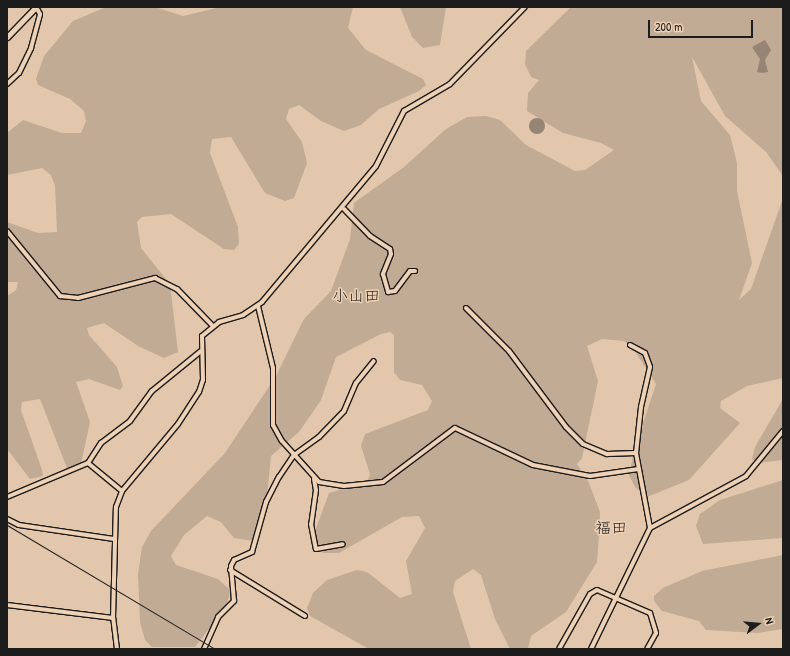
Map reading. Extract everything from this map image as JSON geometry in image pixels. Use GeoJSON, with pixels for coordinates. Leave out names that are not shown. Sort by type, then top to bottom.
{"type":"FeatureCollection","features":[{"type":"Feature","properties":{"kind":"main road"},"geometry":{"type":"LineString","coordinates":[[7,37],[36,7]]}},
{"type":"Feature","properties":{"kind":"street"},"geometry":{"type":"LineString","coordinates":[[7,84],[19,73],[31,48],[40,14],[36,7]]}},
{"type":"Feature","properties":{"kind":"street"},"geometry":{"type":"LineString","coordinates":[[117,649],[113,618],[116,507],[122,491],[178,424],[198,392],[203,380],[200,340],[213,326],[258,306],[344,209],[376,166],[404,111],[450,84],[525,7]]}},
{"type":"Feature","properties":{"kind":"street"},"geometry":{"type":"LineString","coordinates":[[344,209],[370,236],[390,249],[382,274],[388,292],[395,291],[410,271],[415,271]]}},
{"type":"Feature","properties":{"kind":"street"},"geometry":{"type":"LineString","coordinates":[[7,231],[60,296],[78,298],[155,278],[177,289],[213,326]]}},
{"type":"Feature","properties":{"kind":"street"},"geometry":{"type":"LineString","coordinates":[[258,306],[273,368],[273,425],[294,455],[314,479],[316,490],[310,524],[316,549],[343,544]]}},
{"type":"Feature","properties":{"kind":"street"},"geometry":{"type":"LineString","coordinates":[[466,308],[509,351],[566,427],[583,444],[607,454],[636,453]]}},
{"type":"Feature","properties":{"kind":"street"},"geometry":{"type":"LineString","coordinates":[[630,345],[645,353],[650,367],[640,407],[636,453],[650,528]]}},
{"type":"Feature","properties":{"kind":"street"},"geometry":{"type":"LineString","coordinates":[[7,497],[88,463],[95,449],[130,421],[152,391],[201,351]]}},
{"type":"Feature","properties":{"kind":"street"},"geometry":{"type":"LineString","coordinates":[[204,649],[218,617],[234,601],[230,570],[234,560],[252,552],[268,496],[294,455],[309,441],[319,437],[344,411],[356,383],[374,361]]}},
{"type":"Feature","properties":{"kind":"street"},"geometry":{"type":"LineString","coordinates":[[314,479],[344,486],[383,482],[455,428],[533,465],[590,476],[638,469]]}},
{"type":"Feature","properties":{"kind":"street"},"geometry":{"type":"LineString","coordinates":[[591,649],[650,528],[746,476],[783,431]]}},
{"type":"Feature","properties":{"kind":"street"},"geometry":{"type":"LineString","coordinates":[[88,463],[122,491]]}},
{"type":"Feature","properties":{"kind":"street"},"geometry":{"type":"LineString","coordinates":[[7,519],[19,526],[114,539]]}},
{"type":"Feature","properties":{"kind":"street"},"geometry":{"type":"LineString","coordinates":[[230,570],[304,616]]}},
{"type":"Feature","properties":{"kind":"street"},"geometry":{"type":"LineString","coordinates":[[559,649],[593,592],[617,597],[650,613],[656,635],[647,649]]}},
{"type":"Feature","properties":{"kind":"street"},"geometry":{"type":"LineString","coordinates":[[7,605],[113,618]]}},
{"type":"Feature","properties":{"kind":"shaded area"},"geometry":{"type":"Polygon","coordinates":[[[106,7],[155,7],[183,16],[221,7],[353,7],[348,28],[366,50],[423,79],[426,85],[419,91],[379,109],[361,125],[344,131],[321,121],[299,105],[289,109],[286,119],[302,142],[307,163],[294,198],[285,201],[265,193],[231,137],[212,139],[210,153],[238,227],[239,244],[234,250],[224,249],[171,214],[142,217],[137,222],[141,248],[170,284],[178,352],[164,358],[138,346],[104,323],[87,328],[89,335],[117,367],[123,386],[120,390],[89,379],[76,382],[90,422],[81,464],[73,472],[67,468],[40,399],[22,402],[21,410],[43,476],[30,479],[7,449],[7,296],[16,290],[18,282],[7,282],[7,222],[38,233],[57,232],[55,186],[51,175],[42,168],[7,175],[7,133],[23,120],[62,133],[81,133],[86,121],[84,111],[70,99],[38,85],[36,79],[44,56],[73,21],[106,7]]]}},
{"type":"Feature","properties":{"kind":"shaded area"},"geometry":{"type":"Polygon","coordinates":[[[400,7],[446,7],[440,45],[423,48],[412,37],[400,7]]]}},
{"type":"Feature","properties":{"kind":"shaded area"},"geometry":{"type":"Polygon","coordinates":[[[571,7],[783,7],[783,176],[783,378],[747,386],[721,401],[720,408],[740,423],[689,480],[647,497],[635,487],[629,475],[635,447],[656,384],[633,348],[624,341],[602,339],[587,346],[598,381],[582,458],[577,464],[589,483],[600,512],[597,562],[566,612],[531,636],[528,649],[510,649],[495,619],[481,575],[473,569],[455,581],[453,592],[471,649],[369,649],[310,616],[307,608],[313,593],[327,580],[357,570],[367,572],[400,598],[412,594],[406,561],[425,528],[419,516],[402,517],[339,553],[323,553],[317,548],[314,534],[329,493],[367,482],[370,474],[361,446],[365,434],[428,410],[432,401],[422,385],[400,380],[394,372],[394,335],[390,332],[381,334],[336,357],[321,400],[299,432],[271,456],[265,516],[254,541],[234,538],[221,522],[207,516],[184,535],[171,556],[176,565],[218,579],[230,590],[229,597],[224,610],[195,647],[152,647],[145,640],[140,622],[138,574],[142,547],[151,531],[225,453],[276,376],[304,319],[331,291],[350,239],[354,203],[404,167],[446,129],[467,117],[486,116],[500,120],[526,145],[575,171],[585,170],[614,150],[601,143],[563,133],[527,111],[528,93],[539,80],[531,77],[525,64],[526,51],[571,7]],[[692,57],[701,101],[730,135],[737,163],[737,191],[752,263],[739,300],[751,289],[782,201],[783,176],[766,152],[725,116],[692,57]]]}},
{"type":"Feature","properties":{"kind":"shaded area"},"geometry":{"type":"Polygon","coordinates":[[[765,40],[771,50],[765,60],[768,72],[762,73],[757,72],[760,59],[752,47],[765,40]]]}},
{"type":"Feature","properties":{"kind":"shaded area"},"geometry":{"type":"Polygon","coordinates":[[[534,118],[540,118],[545,123],[543,132],[540,134],[534,134],[529,129],[529,123],[534,118]]]}},
{"type":"Feature","properties":{"kind":"shaded area"},"geometry":{"type":"Polygon","coordinates":[[[783,399],[783,460],[757,463],[752,459],[755,447],[783,399]]]}},
{"type":"Feature","properties":{"kind":"shaded area"},"geometry":{"type":"Polygon","coordinates":[[[783,480],[783,538],[703,544],[696,526],[700,514],[720,500],[783,480]]]}},
{"type":"Feature","properties":{"kind":"shaded area"},"geometry":{"type":"Polygon","coordinates":[[[783,555],[783,629],[758,633],[706,630],[699,621],[662,611],[654,601],[654,596],[663,588],[702,571],[783,555]]]}},
{"type":"Feature","properties":{"kind":"railway"},"geometry":{"type":"LineString","coordinates":[[7,525],[215,649]]}},
{"type":"Feature","properties":{"kind":"district","name":"小山田"},"geometry":{"type":"Point","coordinates":[356,295]}},
{"type":"Feature","properties":{"kind":"district","name":"福田"},"geometry":{"type":"Point","coordinates":[611,527]}}]}
